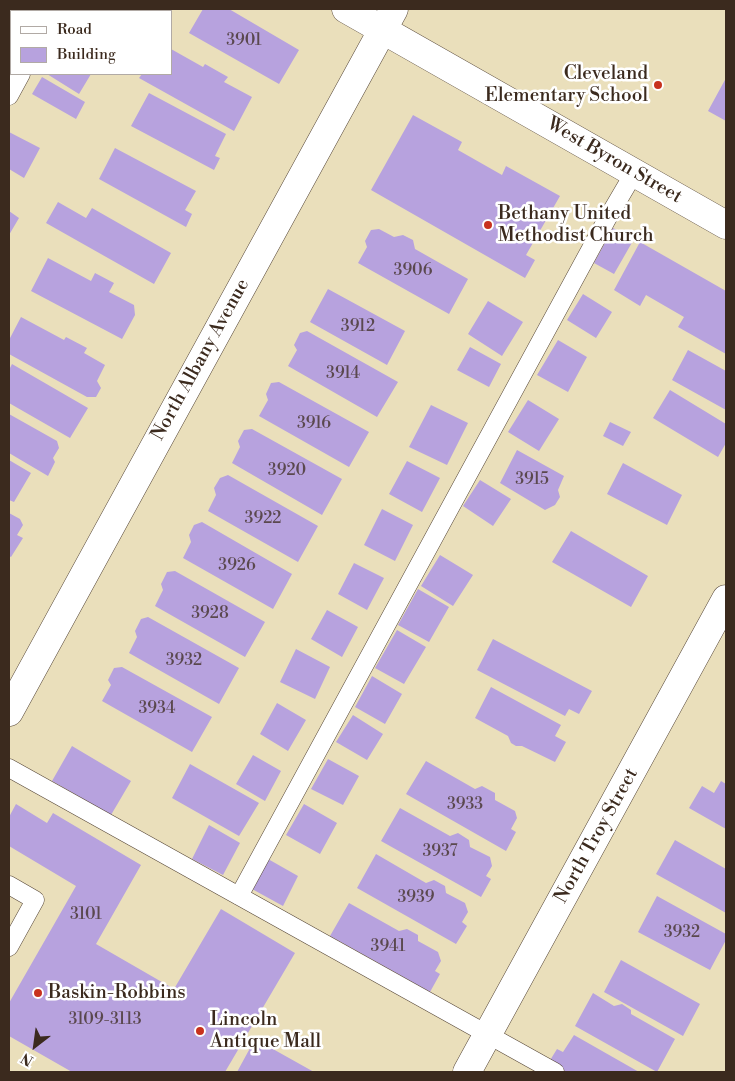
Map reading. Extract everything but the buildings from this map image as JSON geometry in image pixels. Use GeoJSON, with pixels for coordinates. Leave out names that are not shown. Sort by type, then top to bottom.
{"type":"FeatureCollection","features":[{"type":"Feature","properties":{"kind":"street","name":"West Byron Street"},"geometry":{"type":"LineString","coordinates":[[346,9],[388,19],[634,173],[726,225]]}},
{"type":"Feature","properties":{"kind":"street","name":"North Albany Avenue"},"geometry":{"type":"LineString","coordinates":[[9,712],[388,19]]}},
{"type":"Feature","properties":{"kind":"street","name":"North Troy Street"},"geometry":{"type":"LineString","coordinates":[[467,1072],[726,599]]}},
{"type":"Feature","properties":{"kind":"lane"},"geometry":{"type":"LineString","coordinates":[[9,96],[20,75]]}},
{"type":"Feature","properties":{"kind":"lane"},"geometry":{"type":"LineString","coordinates":[[239,896],[607,219],[634,173]]}},
{"type":"Feature","properties":{"kind":"lane"},"geometry":{"type":"LineString","coordinates":[[9,768],[555,1072]]}},
{"type":"Feature","properties":{"kind":"lane"},"geometry":{"type":"LineString","coordinates":[[9,886],[35,900],[9,947]]}},
{"type":"Feature","properties":{"kind":"place","name":"Cleveland Elementary School"},"geometry":{"type":"Point","coordinates":[658,85]}},
{"type":"Feature","properties":{"kind":"place","name":"Bethany United Methodist Church"},"geometry":{"type":"Point","coordinates":[488,225]}},
{"type":"Feature","properties":{"kind":"place","name":"Baskin-Robbins"},"geometry":{"type":"Point","coordinates":[38,993]}},
{"type":"Feature","properties":{"kind":"place","name":"Lincoln Antique Mall"},"geometry":{"type":"Point","coordinates":[200,1031]}}]}
